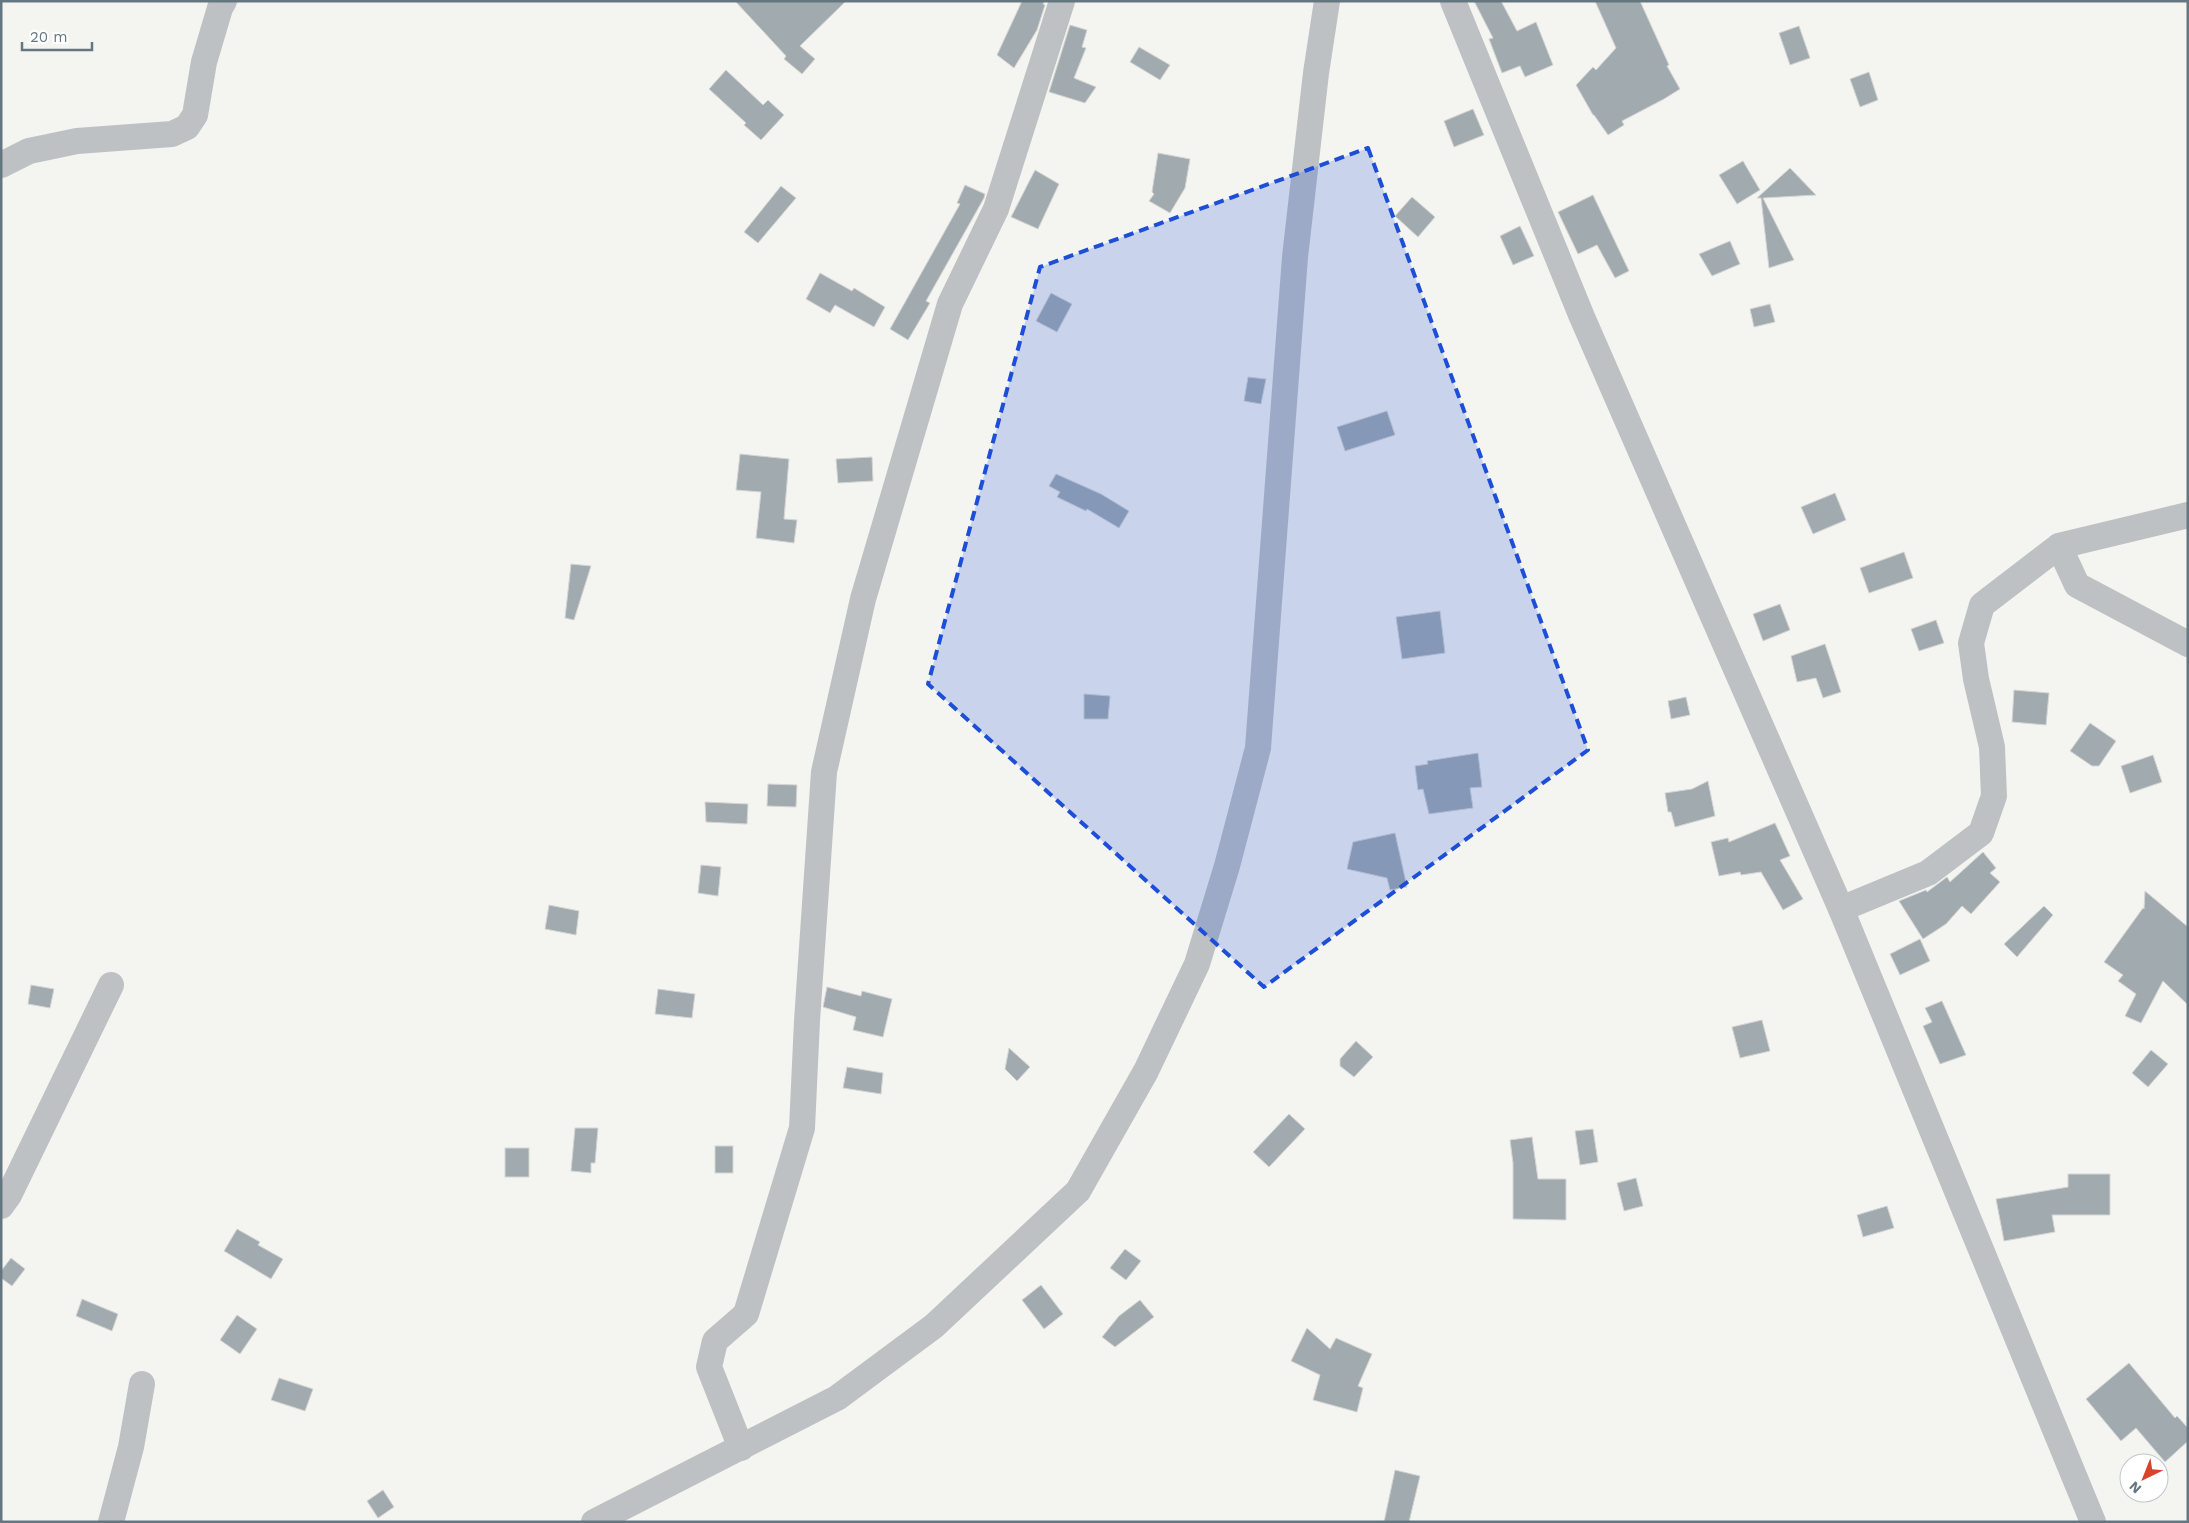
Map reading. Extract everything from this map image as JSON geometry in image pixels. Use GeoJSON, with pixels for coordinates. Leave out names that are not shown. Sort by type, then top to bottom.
{"type":"FeatureCollection","features":[{"type":"Feature","properties":{"kind":"street"},"geometry":{"type":"LineString","coordinates":[[1,165],[29,151],[76,142],[172,134],[187,127],[195,115],[204,62],[220,8],[224,1]]}},
{"type":"Feature","properties":{"kind":"street"},"geometry":{"type":"LineString","coordinates":[[741,1448],[709,1367],[715,1341],[746,1314],[802,1128],[806,1021],[824,772],[863,599],[950,304],[996,209],[1062,1]]}},
{"type":"Feature","properties":{"kind":"street"},"geometry":{"type":"LineString","coordinates":[[594,1522],[837,1398],[934,1326],[1078,1192],[1146,1071],[1197,964],[1227,866],[1258,748],[1295,257],[1316,73],[1328,1]]}},
{"type":"Feature","properties":{"kind":"street"},"geometry":{"type":"LineString","coordinates":[[1453,1],[1582,317],[1841,908],[2093,1522]]}},
{"type":"Feature","properties":{"kind":"street"},"geometry":{"type":"LineString","coordinates":[[1841,908],[1928,873],[1981,833],[1994,796],[1992,747],[1976,679],[1971,643],[1982,605],[2059,546],[2188,515]]}},
{"type":"Feature","properties":{"kind":"street"},"geometry":{"type":"LineString","coordinates":[[2059,546],[2077,585],[2188,644]]}},
{"type":"Feature","properties":{"kind":"street"},"geometry":{"type":"LineString","coordinates":[[1,1206],[9,1195],[111,985]]}},
{"type":"Feature","properties":{"kind":"street"},"geometry":{"type":"LineString","coordinates":[[111,1522],[131,1447],[142,1384]]}},
{"type":"Feature","properties":{"kind":"highlighted area"},"geometry":{"type":"Polygon","coordinates":[[[1368,148],[1588,750],[1264,987],[928,684],[1040,267],[1368,148]]]}},
{"type":"Feature","properties":{"kind":"building"},"geometry":{"type":"Polygon","coordinates":[[[735,1],[846,1],[800,46],[815,59],[802,74],[784,59],[786,56],[735,1]]]}},
{"type":"Feature","properties":{"kind":"building"},"geometry":{"type":"Polygon","coordinates":[[[1022,1],[1044,1],[1043,4],[1045,5],[1037,30],[1014,68],[997,55],[1022,1]]]}},
{"type":"Feature","properties":{"kind":"building"},"geometry":{"type":"Polygon","coordinates":[[[1474,1],[1501,1],[1517,31],[1536,22],[1553,65],[1525,77],[1520,66],[1502,73],[1489,39],[1493,38],[1474,1]]]}},
{"type":"Feature","properties":{"kind":"building"},"geometry":{"type":"Polygon","coordinates":[[[1595,1],[1640,1],[1669,65],[1667,66],[1680,89],[1622,121],[1624,125],[1608,135],[1593,115],[1576,85],[1593,67],[1596,70],[1616,48],[1595,1]]]}},
{"type":"Feature","properties":{"kind":"building"},"geometry":{"type":"Polygon","coordinates":[[[1070,25],[1087,30],[1082,47],[1086,48],[1074,78],[1096,87],[1085,103],[1049,92],[1070,25]]]}},
{"type":"Feature","properties":{"kind":"building"},"geometry":{"type":"Polygon","coordinates":[[[1799,26],[1810,58],[1790,65],[1779,33],[1799,26]]]}},
{"type":"Feature","properties":{"kind":"building"},"geometry":{"type":"Polygon","coordinates":[[[1139,47],[1170,65],[1160,80],[1130,62],[1139,47]]]}},
{"type":"Feature","properties":{"kind":"building"},"geometry":{"type":"Polygon","coordinates":[[[726,70],[763,105],[768,100],[784,115],[761,140],[744,125],[746,123],[709,89],[726,70]]]}},
{"type":"Feature","properties":{"kind":"building"},"geometry":{"type":"Polygon","coordinates":[[[1869,72],[1878,100],[1860,107],[1850,79],[1869,72]]]}},
{"type":"Feature","properties":{"kind":"building"},"geometry":{"type":"Polygon","coordinates":[[[1473,109],[1484,135],[1454,147],[1444,121],[1473,109]]]}},
{"type":"Feature","properties":{"kind":"building"},"geometry":{"type":"Polygon","coordinates":[[[1158,153],[1190,159],[1185,188],[1170,213],[1149,201],[1154,194],[1152,192],[1158,153]]]}},
{"type":"Feature","properties":{"kind":"building"},"geometry":{"type":"Polygon","coordinates":[[[1743,161],[1760,190],[1737,204],[1719,175],[1743,161]]]}},
{"type":"Feature","properties":{"kind":"building"},"geometry":{"type":"Polygon","coordinates":[[[1790,168],[1816,195],[1763,198],[1794,260],[1769,268],[1761,198],[1757,198],[1790,168]]]}},
{"type":"Feature","properties":{"kind":"building"},"geometry":{"type":"Polygon","coordinates":[[[1035,170],[1059,184],[1038,229],[1011,217],[1035,170]]]}},
{"type":"Feature","properties":{"kind":"building"},"geometry":{"type":"Polygon","coordinates":[[[965,185],[985,194],[984,198],[926,301],[930,303],[908,340],[890,329],[960,204],[957,203],[965,185]]]}},
{"type":"Feature","properties":{"kind":"building"},"geometry":{"type":"Polygon","coordinates":[[[781,186],[796,198],[758,243],[744,232],[781,186]]]}},
{"type":"Feature","properties":{"kind":"building"},"geometry":{"type":"Polygon","coordinates":[[[1593,195],[1629,271],[1615,278],[1597,245],[1578,254],[1558,212],[1593,195]]]}},
{"type":"Feature","properties":{"kind":"building"},"geometry":{"type":"Polygon","coordinates":[[[1412,197],[1435,217],[1418,237],[1395,216],[1412,197]]]}},
{"type":"Feature","properties":{"kind":"building"},"geometry":{"type":"Polygon","coordinates":[[[1520,226],[1534,256],[1513,265],[1500,236],[1520,226]]]}},
{"type":"Feature","properties":{"kind":"building"},"geometry":{"type":"Polygon","coordinates":[[[1730,241],[1740,264],[1712,276],[1699,254],[1730,241]]]}},
{"type":"Feature","properties":{"kind":"building"},"geometry":{"type":"Polygon","coordinates":[[[820,273],[852,291],[854,288],[885,307],[874,327],[835,305],[830,313],[806,299],[820,273]]]}},
{"type":"Feature","properties":{"kind":"building"},"geometry":{"type":"Polygon","coordinates":[[[1051,293],[1072,304],[1057,332],[1036,321],[1051,293]]]}},
{"type":"Feature","properties":{"kind":"building"},"geometry":{"type":"Polygon","coordinates":[[[1770,304],[1775,322],[1754,327],[1750,309],[1770,304]]]}},
{"type":"Feature","properties":{"kind":"building"},"geometry":{"type":"Polygon","coordinates":[[[1248,377],[1266,379],[1261,404],[1244,401],[1248,377]]]}},
{"type":"Feature","properties":{"kind":"building"},"geometry":{"type":"Polygon","coordinates":[[[1387,411],[1395,435],[1345,451],[1337,427],[1387,411]]]}},
{"type":"Feature","properties":{"kind":"building"},"geometry":{"type":"Polygon","coordinates":[[[740,454],[789,459],[784,519],[797,520],[794,543],[756,538],[761,492],[736,490],[740,454]]]}},
{"type":"Feature","properties":{"kind":"building"},"geometry":{"type":"Polygon","coordinates":[[[872,457],[873,481],[838,483],[836,459],[872,457]]]}},
{"type":"Feature","properties":{"kind":"building"},"geometry":{"type":"Polygon","coordinates":[[[1056,474],[1101,494],[1129,511],[1119,528],[1087,509],[1086,511],[1057,497],[1060,492],[1049,486],[1056,474]]]}},
{"type":"Feature","properties":{"kind":"building"},"geometry":{"type":"Polygon","coordinates":[[[1835,493],[1846,520],[1813,534],[1801,507],[1835,493]]]}},
{"type":"Feature","properties":{"kind":"building"},"geometry":{"type":"Polygon","coordinates":[[[1904,552],[1913,578],[1869,593],[1860,568],[1904,552]]]}},
{"type":"Feature","properties":{"kind":"building"},"geometry":{"type":"Polygon","coordinates":[[[571,564],[591,566],[574,620],[565,618],[571,564]]]}},
{"type":"Feature","properties":{"kind":"building"},"geometry":{"type":"Polygon","coordinates":[[[1780,604],[1790,630],[1763,641],[1753,614],[1780,604]]]}},
{"type":"Feature","properties":{"kind":"building"},"geometry":{"type":"Polygon","coordinates":[[[1440,611],[1445,653],[1402,659],[1396,617],[1440,611]]]}},
{"type":"Feature","properties":{"kind":"building"},"geometry":{"type":"Polygon","coordinates":[[[1936,620],[1944,643],[1919,651],[1911,629],[1936,620]]]}},
{"type":"Feature","properties":{"kind":"building"},"geometry":{"type":"Polygon","coordinates":[[[1825,644],[1841,692],[1823,698],[1816,678],[1797,682],[1791,656],[1825,644]]]}},
{"type":"Feature","properties":{"kind":"building"},"geometry":{"type":"Polygon","coordinates":[[[2014,690],[2049,693],[2046,725],[2012,722],[2014,690]]]}},
{"type":"Feature","properties":{"kind":"building"},"geometry":{"type":"Polygon","coordinates":[[[1084,694],[1110,696],[1108,719],[1084,719],[1084,694]]]}},
{"type":"Feature","properties":{"kind":"building"},"geometry":{"type":"Polygon","coordinates":[[[1686,697],[1690,715],[1671,719],[1668,701],[1686,697]]]}},
{"type":"Feature","properties":{"kind":"building"},"geometry":{"type":"Polygon","coordinates":[[[2090,723],[2116,741],[2099,766],[2092,766],[2070,751],[2090,723]]]}},
{"type":"Feature","properties":{"kind":"building"},"geometry":{"type":"Polygon","coordinates":[[[1478,753],[1482,787],[1470,788],[1473,808],[1429,814],[1423,789],[1418,790],[1415,766],[1428,764],[1427,761],[1478,753]]]}},
{"type":"Feature","properties":{"kind":"building"},"geometry":{"type":"Polygon","coordinates":[[[2153,755],[2162,782],[2130,793],[2121,766],[2153,755]]]}},
{"type":"Feature","properties":{"kind":"building"},"geometry":{"type":"Polygon","coordinates":[[[1708,781],[1715,816],[1675,827],[1671,812],[1668,812],[1665,793],[1692,789],[1708,781]]]}},
{"type":"Feature","properties":{"kind":"building"},"geometry":{"type":"Polygon","coordinates":[[[768,784],[797,785],[796,807],[767,806],[768,784]]]}},
{"type":"Feature","properties":{"kind":"building"},"geometry":{"type":"Polygon","coordinates":[[[705,802],[748,804],[747,824],[706,822],[705,802]]]}},
{"type":"Feature","properties":{"kind":"building"},"geometry":{"type":"Polygon","coordinates":[[[1775,823],[1790,856],[1780,860],[1803,899],[1783,910],[1761,872],[1741,875],[1740,872],[1719,876],[1711,842],[1728,838],[1729,842],[1775,823]]]}},
{"type":"Feature","properties":{"kind":"building"},"geometry":{"type":"Polygon","coordinates":[[[1395,833],[1407,887],[1390,890],[1387,878],[1347,869],[1353,842],[1395,833]]]}},
{"type":"Feature","properties":{"kind":"building"},"geometry":{"type":"Polygon","coordinates":[[[1983,852],[1996,868],[1990,873],[2000,882],[1971,914],[1962,906],[1946,924],[1923,939],[1899,901],[1926,890],[1927,892],[1947,877],[1950,882],[1983,852]]]}},
{"type":"Feature","properties":{"kind":"building"},"geometry":{"type":"Polygon","coordinates":[[[701,865],[721,867],[718,896],[698,893],[701,865]]]}},
{"type":"Feature","properties":{"kind":"building"},"geometry":{"type":"Polygon","coordinates":[[[2145,891],[2188,927],[2188,1005],[2163,981],[2141,1023],[2125,1016],[2136,994],[2118,981],[2123,975],[2104,962],[2144,909],[2145,891]]]}},
{"type":"Feature","properties":{"kind":"building"},"geometry":{"type":"Polygon","coordinates":[[[549,905],[579,911],[576,935],[545,929],[549,905]]]}},
{"type":"Feature","properties":{"kind":"building"},"geometry":{"type":"Polygon","coordinates":[[[2044,906],[2053,915],[2017,957],[2004,944],[2044,906]]]}},
{"type":"Feature","properties":{"kind":"building"},"geometry":{"type":"Polygon","coordinates":[[[1920,939],[1930,961],[1900,975],[1890,954],[1920,939]]]}},
{"type":"Feature","properties":{"kind":"building"},"geometry":{"type":"Polygon","coordinates":[[[31,985],[54,989],[50,1008],[28,1004],[31,985]]]}},
{"type":"Feature","properties":{"kind":"building"},"geometry":{"type":"Polygon","coordinates":[[[827,987],[861,996],[862,991],[892,999],[883,1037],[853,1030],[856,1017],[823,1007],[827,987]]]}},
{"type":"Feature","properties":{"kind":"building"},"geometry":{"type":"Polygon","coordinates":[[[658,989],[695,994],[692,1018],[655,1014],[658,989]]]}},
{"type":"Feature","properties":{"kind":"building"},"geometry":{"type":"Polygon","coordinates":[[[1942,1001],[1966,1055],[1940,1064],[1923,1026],[1932,1022],[1925,1008],[1942,1001]]]}},
{"type":"Feature","properties":{"kind":"building"},"geometry":{"type":"Polygon","coordinates":[[[1762,1020],[1770,1051],[1740,1058],[1732,1027],[1762,1020]]]}},
{"type":"Feature","properties":{"kind":"building"},"geometry":{"type":"Polygon","coordinates":[[[1356,1041],[1373,1057],[1354,1077],[1340,1066],[1340,1059],[1356,1041]]]}},
{"type":"Feature","properties":{"kind":"building"},"geometry":{"type":"Polygon","coordinates":[[[1009,1048],[1030,1067],[1017,1081],[1005,1069],[1009,1048]]]}},
{"type":"Feature","properties":{"kind":"building"},"geometry":{"type":"Polygon","coordinates":[[[2151,1050],[2168,1064],[2148,1087],[2132,1073],[2151,1050]]]}},
{"type":"Feature","properties":{"kind":"building"},"geometry":{"type":"Polygon","coordinates":[[[847,1067],[883,1073],[881,1094],[843,1088],[847,1067]]]}},
{"type":"Feature","properties":{"kind":"building"},"geometry":{"type":"Polygon","coordinates":[[[1289,1114],[1305,1129],[1269,1167],[1253,1152],[1289,1114]]]}},
{"type":"Feature","properties":{"kind":"building"},"geometry":{"type":"Polygon","coordinates":[[[575,1128],[598,1128],[595,1163],[591,1163],[591,1173],[571,1171],[575,1128]]]}},
{"type":"Feature","properties":{"kind":"building"},"geometry":{"type":"Polygon","coordinates":[[[1593,1129],[1598,1162],[1580,1165],[1575,1131],[1593,1129]]]}},
{"type":"Feature","properties":{"kind":"building"},"geometry":{"type":"Polygon","coordinates":[[[1532,1137],[1538,1179],[1566,1179],[1566,1220],[1513,1219],[1513,1163],[1510,1140],[1532,1137]]]}},
{"type":"Feature","properties":{"kind":"building"},"geometry":{"type":"Polygon","coordinates":[[[715,1146],[733,1146],[733,1173],[715,1173],[715,1146]]]}},
{"type":"Feature","properties":{"kind":"building"},"geometry":{"type":"Polygon","coordinates":[[[505,1148],[529,1148],[529,1177],[505,1177],[505,1148]]]}},
{"type":"Feature","properties":{"kind":"building"},"geometry":{"type":"Polygon","coordinates":[[[2068,1174],[2110,1174],[2110,1215],[2052,1215],[2055,1232],[2004,1241],[1996,1199],[2068,1187],[2068,1174]]]}},
{"type":"Feature","properties":{"kind":"building"},"geometry":{"type":"Polygon","coordinates":[[[1636,1178],[1643,1206],[1624,1211],[1617,1183],[1636,1178]]]}},
{"type":"Feature","properties":{"kind":"building"},"geometry":{"type":"Polygon","coordinates":[[[1887,1206],[1894,1228],[1863,1237],[1857,1215],[1887,1206]]]}},
{"type":"Feature","properties":{"kind":"building"},"geometry":{"type":"Polygon","coordinates":[[[237,1229],[260,1242],[258,1245],[283,1259],[271,1279],[224,1251],[237,1229]]]}},
{"type":"Feature","properties":{"kind":"building"},"geometry":{"type":"Polygon","coordinates":[[[1125,1249],[1141,1261],[1126,1280],[1110,1268],[1125,1249]]]}},
{"type":"Feature","properties":{"kind":"building"},"geometry":{"type":"Polygon","coordinates":[[[11,1258],[25,1269],[12,1286],[1,1278],[1,1271],[11,1258]]]}},
{"type":"Feature","properties":{"kind":"building"},"geometry":{"type":"Polygon","coordinates":[[[1041,1285],[1063,1314],[1044,1329],[1022,1300],[1041,1285]]]}},
{"type":"Feature","properties":{"kind":"building"},"geometry":{"type":"Polygon","coordinates":[[[82,1299],[118,1314],[112,1331],[76,1316],[82,1299]]]}},
{"type":"Feature","properties":{"kind":"building"},"geometry":{"type":"Polygon","coordinates":[[[1140,1300],[1154,1317],[1115,1347],[1102,1337],[1119,1316],[1140,1300]]]}},
{"type":"Feature","properties":{"kind":"building"},"geometry":{"type":"Polygon","coordinates":[[[237,1315],[257,1329],[240,1354],[220,1340],[237,1315]]]}},
{"type":"Feature","properties":{"kind":"building"},"geometry":{"type":"Polygon","coordinates":[[[1307,1328],[1330,1349],[1336,1338],[1372,1354],[1358,1386],[1363,1388],[1357,1412],[1313,1400],[1320,1375],[1291,1361],[1307,1328]]]}},
{"type":"Feature","properties":{"kind":"building"},"geometry":{"type":"Polygon","coordinates":[[[2129,1363],[2175,1418],[2177,1416],[2188,1428],[2188,1441],[2169,1458],[2169,1453],[2157,1453],[2136,1428],[2121,1441],[2086,1399],[2129,1363]]]}},
{"type":"Feature","properties":{"kind":"building"},"geometry":{"type":"Polygon","coordinates":[[[279,1378],[313,1389],[305,1411],[271,1400],[279,1378]]]}},
{"type":"Feature","properties":{"kind":"building"},"geometry":{"type":"Polygon","coordinates":[[[1395,1470],[1420,1476],[1409,1522],[1384,1522],[1395,1470]]]}},
{"type":"Feature","properties":{"kind":"building"},"geometry":{"type":"Polygon","coordinates":[[[383,1490],[394,1507],[378,1518],[367,1501],[383,1490]]]}}]}
